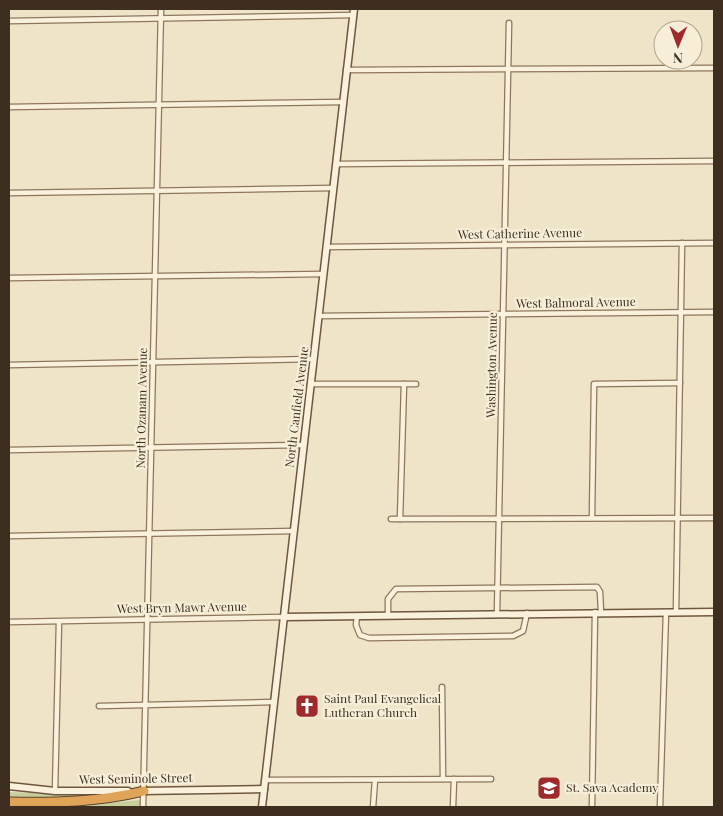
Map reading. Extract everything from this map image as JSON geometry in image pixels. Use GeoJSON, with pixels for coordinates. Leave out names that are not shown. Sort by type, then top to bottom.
{"type":"FeatureCollection","features":[{"type":"Feature","properties":{"kind":"highway"},"geometry":{"type":"LineString","coordinates":[[9,802],[69,802],[103,799],[144,791]]}},
{"type":"Feature","properties":{"kind":"street","name":"North Ozanam Avenue"},"geometry":{"type":"LineString","coordinates":[[143,807],[161,9]]}},
{"type":"Feature","properties":{"kind":"street"},"geometry":{"type":"LineString","coordinates":[[9,22],[353,12]]}},
{"type":"Feature","properties":{"kind":"street","name":"North Canfield Avenue"},"geometry":{"type":"LineString","coordinates":[[262,807],[353,12]]}},
{"type":"Feature","properties":{"kind":"street","name":"Washington Avenue"},"geometry":{"type":"LineString","coordinates":[[497,613],[509,23]]}},
{"type":"Feature","properties":{"kind":"street"},"geometry":{"type":"LineString","coordinates":[[346,70],[714,68]]}},
{"type":"Feature","properties":{"kind":"street"},"geometry":{"type":"LineString","coordinates":[[9,107],[343,102]]}},
{"type":"Feature","properties":{"kind":"street"},"geometry":{"type":"LineString","coordinates":[[336,164],[714,162]]}},
{"type":"Feature","properties":{"kind":"street"},"geometry":{"type":"LineString","coordinates":[[9,193],[333,188]]}},
{"type":"Feature","properties":{"kind":"street"},"geometry":{"type":"LineString","coordinates":[[676,612],[682,243]]}},
{"type":"Feature","properties":{"kind":"street","name":"West Catherine Avenue"},"geometry":{"type":"LineString","coordinates":[[326,247],[714,243]]}},
{"type":"Feature","properties":{"kind":"street"},"geometry":{"type":"LineString","coordinates":[[9,278],[323,274]]}},
{"type":"Feature","properties":{"kind":"street","name":"West Balmoral Avenue"},"geometry":{"type":"LineString","coordinates":[[318,316],[714,312]]}},
{"type":"Feature","properties":{"kind":"street"},"geometry":{"type":"LineString","coordinates":[[9,365],[313,360]]}},
{"type":"Feature","properties":{"kind":"street"},"geometry":{"type":"LineString","coordinates":[[592,518],[594,384],[680,383]]}},
{"type":"Feature","properties":{"kind":"street"},"geometry":{"type":"LineString","coordinates":[[310,384],[416,384]]}},
{"type":"Feature","properties":{"kind":"street"},"geometry":{"type":"LineString","coordinates":[[400,519],[404,384]]}},
{"type":"Feature","properties":{"kind":"street"},"geometry":{"type":"LineString","coordinates":[[9,450],[304,445]]}},
{"type":"Feature","properties":{"kind":"street"},"geometry":{"type":"LineString","coordinates":[[391,519],[714,518]]}},
{"type":"Feature","properties":{"kind":"street"},"geometry":{"type":"LineString","coordinates":[[9,536],[294,531]]}},
{"type":"Feature","properties":{"kind":"street"},"geometry":{"type":"LineString","coordinates":[[388,615],[388,598],[396,589],[498,586],[597,587],[600,592],[592,807]]}},
{"type":"Feature","properties":{"kind":"street"},"geometry":{"type":"LineString","coordinates":[[660,807],[666,612]]}},
{"type":"Feature","properties":{"kind":"street","name":"West Bryn Mawr Avenue"},"geometry":{"type":"LineString","coordinates":[[9,622],[497,613],[714,612]]}},
{"type":"Feature","properties":{"kind":"street"},"geometry":{"type":"LineString","coordinates":[[357,616],[356,625],[360,635],[370,638],[513,636],[523,632],[527,613]]}},
{"type":"Feature","properties":{"kind":"street"},"geometry":{"type":"LineString","coordinates":[[55,791],[59,622]]}},
{"type":"Feature","properties":{"kind":"street"},"geometry":{"type":"LineString","coordinates":[[442,687],[443,779]]}},
{"type":"Feature","properties":{"kind":"street"},"geometry":{"type":"LineString","coordinates":[[99,706],[274,702]]}},
{"type":"Feature","properties":{"kind":"street"},"geometry":{"type":"LineString","coordinates":[[453,807],[454,779]]}},
{"type":"Feature","properties":{"kind":"street"},"geometry":{"type":"LineString","coordinates":[[265,780],[491,780]]}},
{"type":"Feature","properties":{"kind":"street"},"geometry":{"type":"LineString","coordinates":[[373,807],[375,780]]}},
{"type":"Feature","properties":{"kind":"street","name":"West Seminole Street"},"geometry":{"type":"LineString","coordinates":[[9,786],[55,791],[264,789]]}},
{"type":"Feature","properties":{"kind":"green space"},"geometry":{"type":"Polygon","coordinates":[[[9,792],[98,796],[9,799],[9,792]]]}},
{"type":"Feature","properties":{"kind":"green space"},"geometry":{"type":"Polygon","coordinates":[[[140,800],[140,807],[60,807],[140,800]]]}},
{"type":"Feature","properties":{"kind":"place","name":"Saint Paul Evangelical Lutheran Church"},"geometry":{"type":"Point","coordinates":[307,706]}},
{"type":"Feature","properties":{"kind":"place","name":"St. Sava Academy"},"geometry":{"type":"Point","coordinates":[549,788]}}]}
